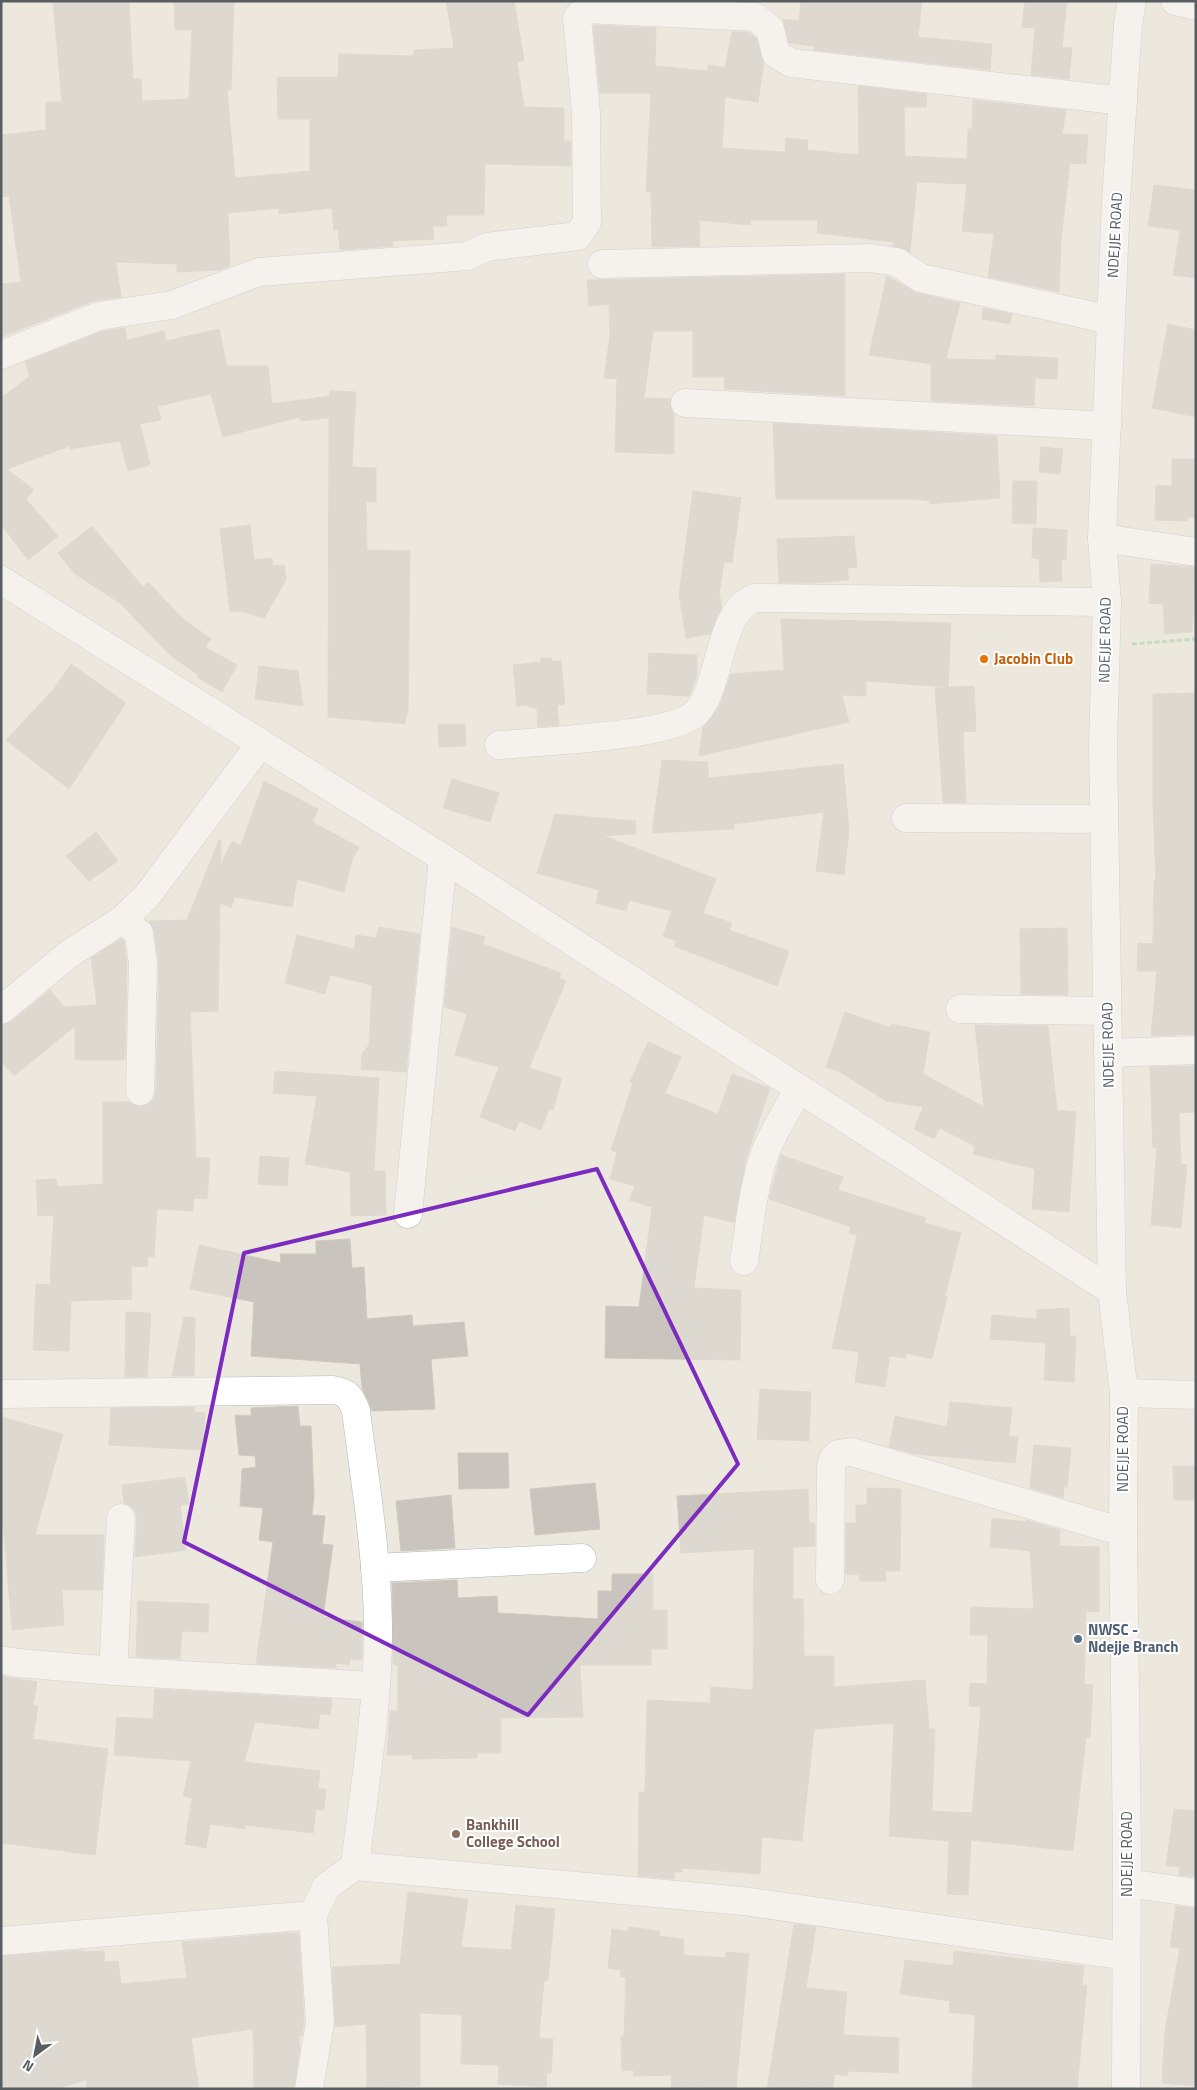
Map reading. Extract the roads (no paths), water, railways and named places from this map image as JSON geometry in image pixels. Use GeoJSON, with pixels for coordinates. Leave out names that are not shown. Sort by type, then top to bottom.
{"type":"FeatureCollection","features":[{"type":"Feature","properties":{"kind":"street","name":"NDEJJE ROAD"},"geometry":{"type":"LineString","coordinates":[[1126,2089],[1127,1882],[1123,1532],[1124,1393],[1112,1291],[1104,819],[1107,602],[1102,538],[1123,101],[1128,24],[1132,1]]}},
{"type":"Feature","properties":{"kind":"street"},"geometry":{"type":"LineString","coordinates":[[1175,1],[1196,6]]}},
{"type":"Feature","properties":{"kind":"street"},"geometry":{"type":"LineString","coordinates":[[1,355],[99,316],[172,305],[259,272],[468,256],[487,246],[578,236],[587,222],[586,113],[577,18],[585,9],[755,17],[770,29],[776,54],[791,63],[1123,101]]}},
{"type":"Feature","properties":{"kind":"street"},"geometry":{"type":"LineString","coordinates":[[602,264],[870,258],[897,262],[921,278],[1111,320]]}},
{"type":"Feature","properties":{"kind":"street"},"geometry":{"type":"LineString","coordinates":[[686,403],[1107,426]]}},
{"type":"Feature","properties":{"kind":"street"},"geometry":{"type":"LineString","coordinates":[[1102,538],[1196,552]]}},
{"type":"Feature","properties":{"kind":"street"},"geometry":{"type":"LineString","coordinates":[[1,580],[443,858],[1112,1291]]}},
{"type":"Feature","properties":{"kind":"street"},"geometry":{"type":"LineString","coordinates":[[499,745],[639,733],[688,718],[696,713],[705,697],[735,614],[746,602],[755,598],[1107,602]]}},
{"type":"Feature","properties":{"kind":"street"},"geometry":{"type":"LineString","coordinates":[[1,1010],[69,954],[122,920],[147,896],[261,744]]}},
{"type":"Feature","properties":{"kind":"street"},"geometry":{"type":"LineString","coordinates":[[906,818],[1104,819]]}},
{"type":"Feature","properties":{"kind":"street"},"geometry":{"type":"LineString","coordinates":[[408,1214],[443,858]]}},
{"type":"Feature","properties":{"kind":"street"},"geometry":{"type":"LineString","coordinates":[[122,920],[139,933],[143,964],[140,1091]]}},
{"type":"Feature","properties":{"kind":"street"},"geometry":{"type":"LineString","coordinates":[[960,1009],[1107,1011]]}},
{"type":"Feature","properties":{"kind":"street"},"geometry":{"type":"LineString","coordinates":[[1108,1053],[1196,1050]]}},
{"type":"Feature","properties":{"kind":"street"},"geometry":{"type":"LineString","coordinates":[[744,1260],[755,1189],[766,1152],[777,1125],[799,1089]]}},
{"type":"Feature","properties":{"kind":"street"},"geometry":{"type":"LineString","coordinates":[[1,1394],[332,1390],[345,1392],[353,1400],[356,1411],[375,1568],[378,1626],[375,1686],[355,1866]]}},
{"type":"Feature","properties":{"kind":"street"},"geometry":{"type":"LineString","coordinates":[[1124,1393],[1196,1395]]}},
{"type":"Feature","properties":{"kind":"street"},"geometry":{"type":"LineString","coordinates":[[830,1580],[831,1467],[833,1459],[838,1454],[844,1453],[852,1452],[1123,1532]]}},
{"type":"Feature","properties":{"kind":"street"},"geometry":{"type":"LineString","coordinates":[[113,1671],[121,1518]]}},
{"type":"Feature","properties":{"kind":"street"},"geometry":{"type":"LineString","coordinates":[[375,1568],[582,1558]]}},
{"type":"Feature","properties":{"kind":"street"},"geometry":{"type":"LineString","coordinates":[[1,1660],[113,1671],[375,1686]]}},
{"type":"Feature","properties":{"kind":"street"},"geometry":{"type":"LineString","coordinates":[[308,2089],[320,2022],[313,1916],[319,1898],[326,1887],[355,1866],[743,1901],[1126,1956]]}},
{"type":"Feature","properties":{"kind":"street"},"geometry":{"type":"LineString","coordinates":[[1127,1882],[1196,1894]]}},
{"type":"Feature","properties":{"kind":"street"},"geometry":{"type":"LineString","coordinates":[[1,1941],[313,1916]]}},
{"type":"Feature","properties":{"kind":"place","name":"Jacobin Club"},"geometry":{"type":"Point","coordinates":[984,659]}},
{"type":"Feature","properties":{"kind":"place","name":"NWSC - Ndejje Branch"},"geometry":{"type":"Point","coordinates":[1078,1639]}},
{"type":"Feature","properties":{"kind":"place","name":"Bankhill College School"},"geometry":{"type":"Point","coordinates":[456,1834]}}]}
